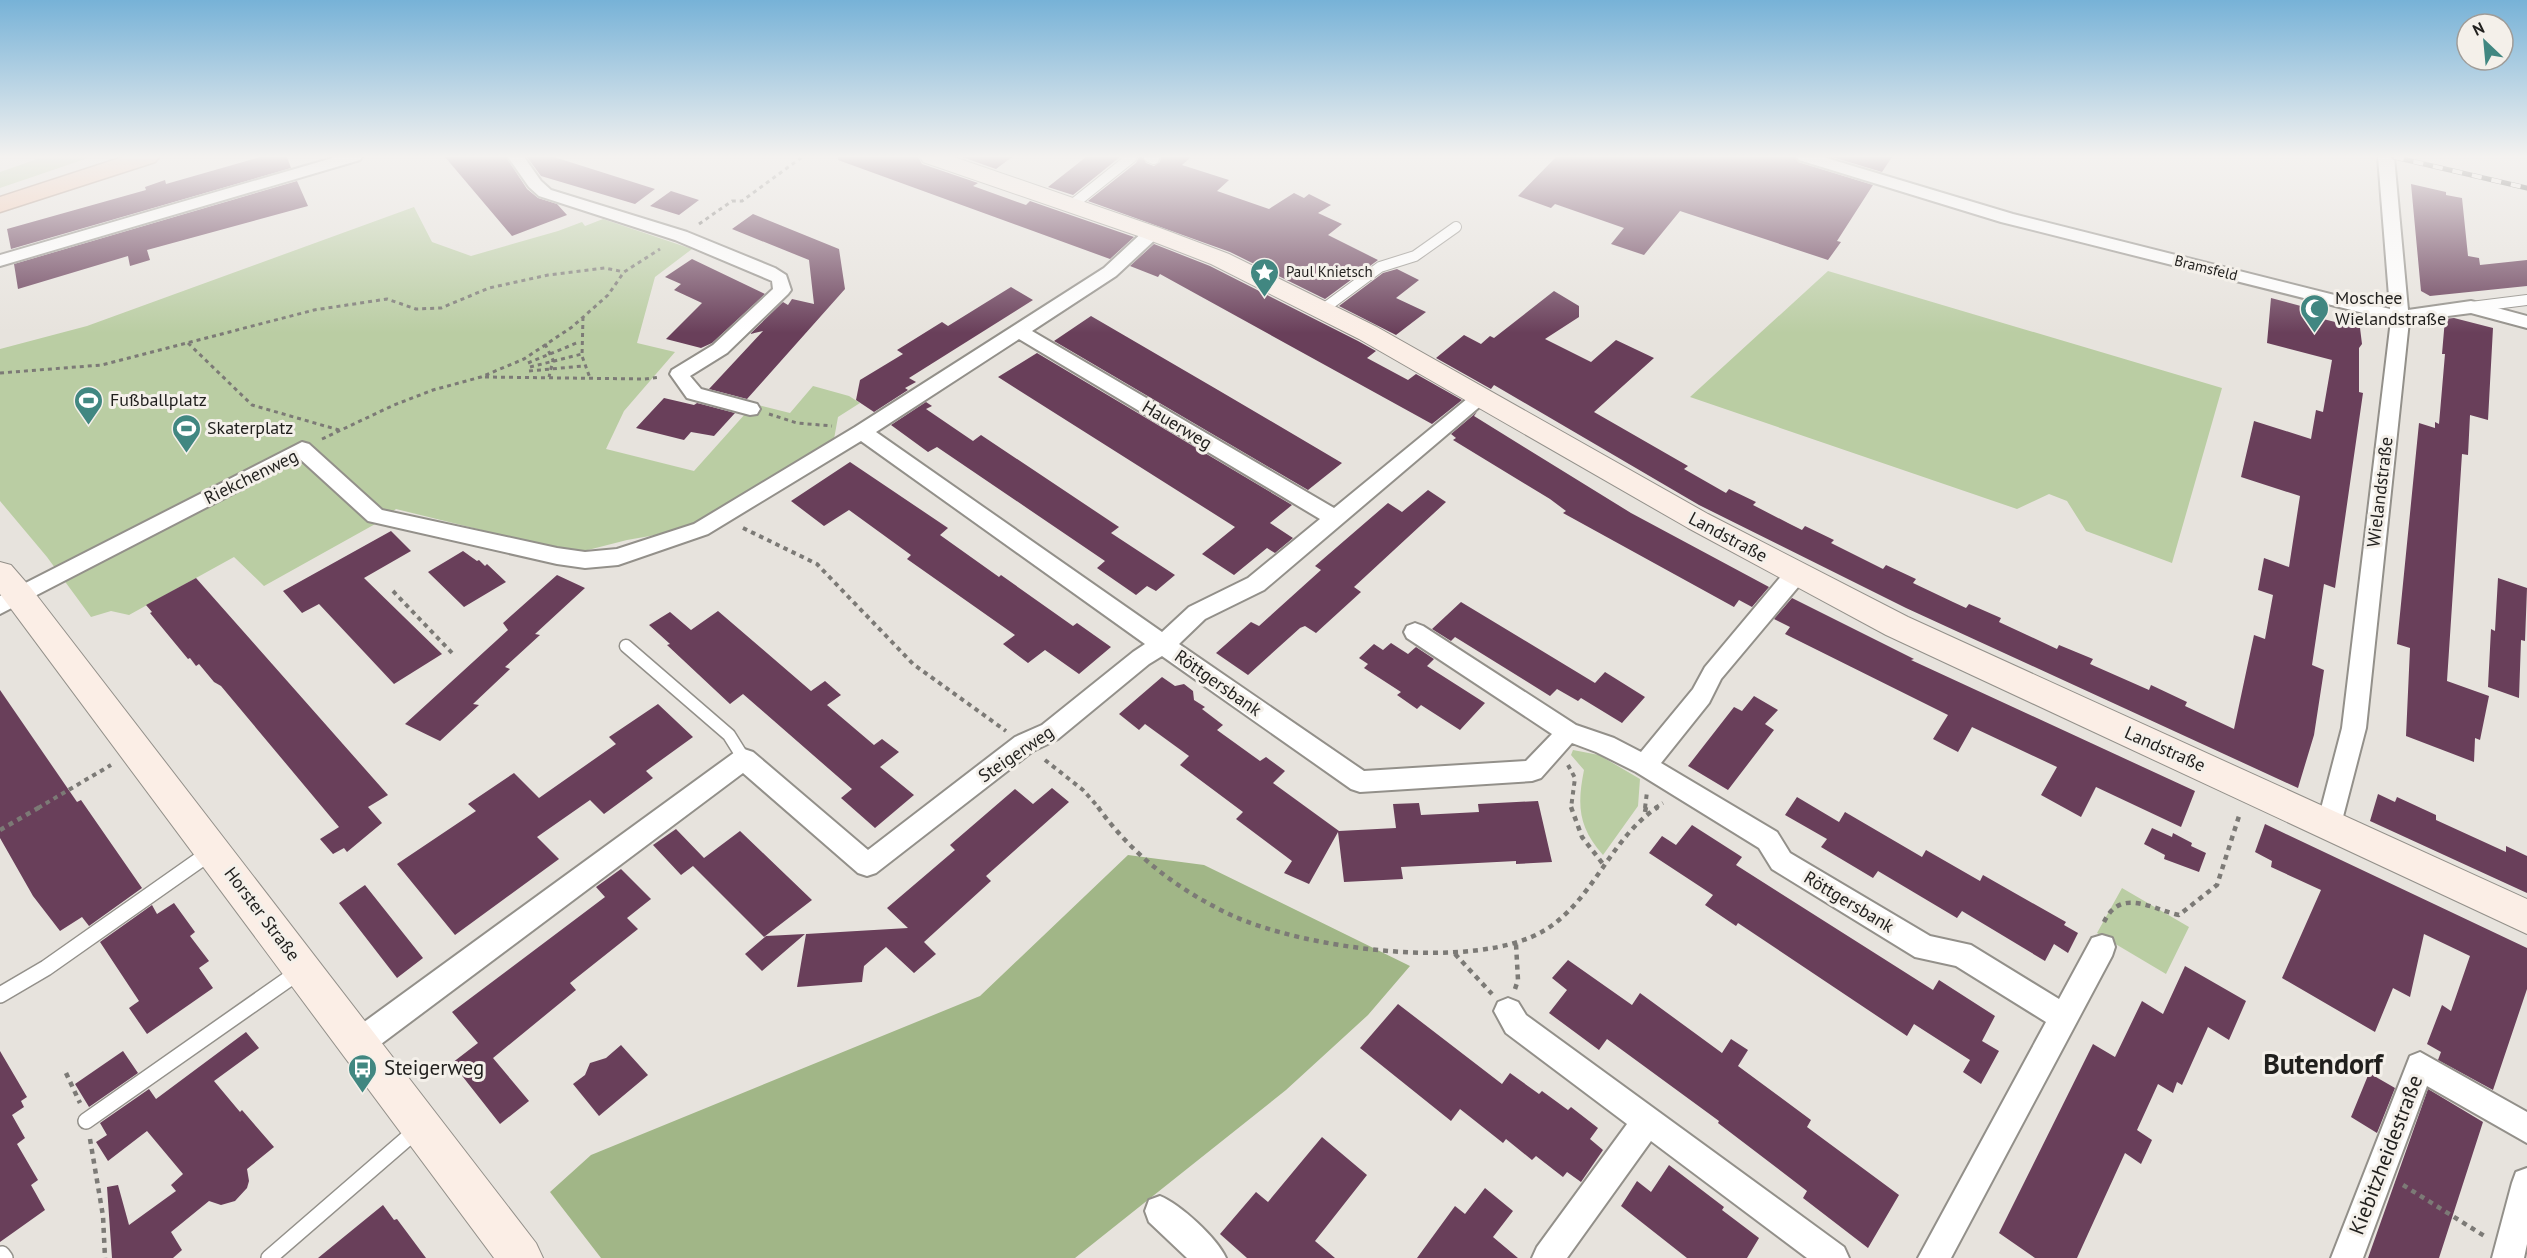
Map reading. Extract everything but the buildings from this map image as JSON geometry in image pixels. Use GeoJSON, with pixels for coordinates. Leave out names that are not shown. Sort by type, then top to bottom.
{"type":"FeatureCollection","features":[{"type":"Feature","properties":{"kind":"street"},"geometry":{"type":"LineString","coordinates":[[0,261],[154,216]]}},
{"type":"Feature","properties":{"kind":"street"},"geometry":{"type":"LineString","coordinates":[[617,216],[681,236],[769,272],[780,279],[782,290],[720,349],[679,374],[694,394],[750,409]]}},
{"type":"Feature","properties":{"kind":"street","name":"Landstraße"},"geometry":{"type":"LineString","coordinates":[[1103,216],[1220,259],[1368,333],[1796,574],[1918,636],[2527,916]]}},
{"type":"Feature","properties":{"kind":"street","name":"Bramsfeld"},"geometry":{"type":"LineString","coordinates":[[2000,216],[2400,317]]}},
{"type":"Feature","properties":{"kind":"street","name":"Wielandstraße"},"geometry":{"type":"LineString","coordinates":[[2330,824],[2354,728],[2400,317],[2391,216]]}},
{"type":"Feature","properties":{"kind":"street"},"geometry":{"type":"LineString","coordinates":[[722,516],[862,432],[1110,272],[1152,233]]}},
{"type":"Feature","properties":{"kind":"street"},"geometry":{"type":"LineString","coordinates":[[2400,317],[2471,307],[2527,322]]}},
{"type":"Feature","properties":{"kind":"street","name":"Hauerweg"},"geometry":{"type":"LineString","coordinates":[[1019,331],[1336,519]]}},
{"type":"Feature","properties":{"kind":"street","name":"Röttgersbank"},"geometry":{"type":"LineString","coordinates":[[1480,398],[1256,584],[1197,613],[1163,645],[1360,782],[1533,771],[1568,732]]}},
{"type":"Feature","properties":{"kind":"street"},"geometry":{"type":"LineString","coordinates":[[862,432],[1163,645]]}},
{"type":"Feature","properties":{"kind":"street","name":"Riekchenweg"},"geometry":{"type":"LineString","coordinates":[[7,591],[302,449],[375,516],[557,556],[585,560],[618,557],[701,529],[722,516]]}},
{"type":"Feature","properties":{"kind":"street"},"geometry":{"type":"LineString","coordinates":[[1645,765],[1701,696],[1713,673],[1796,574]]}},
{"type":"Feature","properties":{"kind":"street","name":"Horster Straße"},"geometry":{"type":"LineString","coordinates":[[7,591],[138,750],[521,1258]]}},
{"type":"Feature","properties":{"kind":"street","name":"Röttgersbank"},"geometry":{"type":"LineString","coordinates":[[1415,632],[1568,732],[1605,745],[1645,765],[1768,840],[1781,861],[1925,948],[1961,954],[2064,1018]]}},
{"type":"Feature","properties":{"kind":"street","name":"Steigerweg"},"geometry":{"type":"LineString","coordinates":[[744,759],[867,865],[1024,744],[1050,732],[1141,658],[1163,645]]}},
{"type":"Feature","properties":{"kind":"street"},"geometry":{"type":"LineString","coordinates":[[359,1043],[744,759]]}},
{"type":"Feature","properties":{"kind":"street"},"geometry":{"type":"LineString","coordinates":[[1934,1258],[2102,947]]}},
{"type":"Feature","properties":{"kind":"street"},"geometry":{"type":"LineString","coordinates":[[1508,1011],[1516,1024],[1833,1258]]}},
{"type":"Feature","properties":{"kind":"street","name":"Kiebitzheidestraße"},"geometry":{"type":"LineString","coordinates":[[2347,1258],[2420,1066],[2527,1128]]}},
{"type":"Feature","properties":{"kind":"street"},"geometry":{"type":"LineString","coordinates":[[1548,1258],[1648,1120]]}},
{"type":"Feature","properties":{"kind":"street"},"geometry":{"type":"LineString","coordinates":[[2509,1255],[2527,1183]]}},
{"type":"Feature","properties":{"kind":"street"},"geometry":{"type":"LineString","coordinates":[[1160,1211],[1210,1258]]}},
{"type":"Feature","properties":{"kind":"lane"},"geometry":{"type":"LineString","coordinates":[[1322,310],[1380,267],[1415,256],[1456,227]]}},
{"type":"Feature","properties":{"kind":"lane"},"geometry":{"type":"LineString","coordinates":[[2471,307],[2527,300]]}},
{"type":"Feature","properties":{"kind":"lane"},"geometry":{"type":"LineString","coordinates":[[626,646],[729,735],[744,759]]}},
{"type":"Feature","properties":{"kind":"lane"},"geometry":{"type":"LineString","coordinates":[[0,995],[46,968],[214,850]]}},
{"type":"Feature","properties":{"kind":"lane"},"geometry":{"type":"LineString","coordinates":[[86,1121],[303,969]]}},
{"type":"Feature","properties":{"kind":"lane"},"geometry":{"type":"LineString","coordinates":[[269,1258],[422,1126]]}},
{"type":"Feature","properties":{"kind":"path"},"geometry":{"type":"LineString","coordinates":[[188,344],[252,405],[339,430],[433,390],[481,377],[524,358],[584,316],[608,295],[624,272],[711,216]]}},
{"type":"Feature","properties":{"kind":"path"},"geometry":{"type":"LineString","coordinates":[[0,373],[102,365],[314,310],[387,298],[416,309],[441,308],[489,288],[548,275],[605,268],[624,272]]}},
{"type":"Feature","properties":{"kind":"path"},"geometry":{"type":"LineString","coordinates":[[584,316],[579,342],[583,366],[590,378]]}},
{"type":"Feature","properties":{"kind":"path"},"geometry":{"type":"LineString","coordinates":[[525,377],[529,367],[579,342]]}},
{"type":"Feature","properties":{"kind":"path"},"geometry":{"type":"LineString","coordinates":[[545,344],[555,361],[554,369],[549,377]]}},
{"type":"Feature","properties":{"kind":"path"},"geometry":{"type":"LineString","coordinates":[[529,367],[582,354]]}},
{"type":"Feature","properties":{"kind":"path"},"geometry":{"type":"LineString","coordinates":[[524,358],[529,367]]}},
{"type":"Feature","properties":{"kind":"path"},"geometry":{"type":"LineString","coordinates":[[529,367],[554,369],[583,366]]}},
{"type":"Feature","properties":{"kind":"path"},"geometry":{"type":"LineString","coordinates":[[481,377],[645,379]]}},
{"type":"Feature","properties":{"kind":"path"},"geometry":{"type":"LineString","coordinates":[[750,409],[797,423],[833,426],[862,432]]}},
{"type":"Feature","properties":{"kind":"path"},"geometry":{"type":"LineString","coordinates":[[722,516],[817,564],[913,664],[1079,786],[1095,802],[1113,828],[1148,860],[1183,887],[1247,922],[1310,939],[1378,949],[1454,953],[1516,944],[1545,931],[1568,914],[1603,864],[1645,813],[1688,791]]}},
{"type":"Feature","properties":{"kind":"path"},"geometry":{"type":"LineString","coordinates":[[393,591],[454,655]]}},
{"type":"Feature","properties":{"kind":"path"},"geometry":{"type":"LineString","coordinates":[[0,831],[138,750]]}},
{"type":"Feature","properties":{"kind":"path"},"geometry":{"type":"LineString","coordinates":[[1551,751],[1568,765],[1575,778],[1570,809],[1582,837],[1603,864]]}},
{"type":"Feature","properties":{"kind":"path"},"geometry":{"type":"LineString","coordinates":[[2102,947],[2105,939],[2102,928],[2106,915],[2116,905],[2128,902],[2140,903],[2165,914],[2179,915],[2217,885],[2249,787]]}},
{"type":"Feature","properties":{"kind":"path"},"geometry":{"type":"LineString","coordinates":[[1454,953],[1508,1011],[1518,980],[1516,944]]}},
{"type":"Feature","properties":{"kind":"path"},"geometry":{"type":"LineString","coordinates":[[66,1074],[86,1121],[95,1155],[103,1216],[105,1258]]}},
{"type":"Feature","properties":{"kind":"path"},"geometry":{"type":"LineString","coordinates":[[2380,1171],[2509,1255]]}},
{"type":"Feature","properties":{"kind":"green space"},"geometry":{"type":"Polygon","coordinates":[[[390,216],[418,216],[432,242],[471,256],[582,222],[585,226],[603,219],[692,249],[655,277],[637,343],[675,352],[624,411],[606,449],[694,471],[754,404],[790,413],[813,386],[849,396],[860,403],[838,417],[834,439],[690,529],[627,540],[584,551],[567,551],[396,509],[377,523],[264,586],[234,557],[129,615],[111,611],[91,617],[47,557],[0,501],[0,349],[87,326],[390,216]]]}},
{"type":"Feature","properties":{"kind":"green space"},"geometry":{"type":"Polygon","coordinates":[[[1828,271],[2222,388],[2172,563],[2086,531],[2067,501],[2049,494],[2017,509],[1690,397],[1828,271]]]}},
{"type":"Feature","properties":{"kind":"green space"},"geometry":{"type":"Polygon","coordinates":[[[1573,750],[1599,755],[1640,779],[1638,806],[1603,855],[1588,835],[1584,825],[1580,794],[1584,770],[1571,755],[1573,750]]]}},
{"type":"Feature","properties":{"kind":"green space"},"geometry":{"type":"Polygon","coordinates":[[[1128,855],[1204,865],[1410,966],[1368,1015],[1286,1090],[1075,1258],[601,1258],[550,1192],[591,1155],[980,996],[1128,855]]]}},
{"type":"Feature","properties":{"kind":"green space"},"geometry":{"type":"Polygon","coordinates":[[[2122,888],[2189,927],[2166,974],[2097,933],[2122,888]]]}},
{"type":"Feature","properties":{"kind":"place","name":"Paul Knietsch"},"geometry":{"type":"Point","coordinates":[1265,298]}},
{"type":"Feature","properties":{"kind":"place","name":"Moschee Wielandstraße"},"geometry":{"type":"Point","coordinates":[2314,334]}},
{"type":"Feature","properties":{"kind":"place","name":"Fußballplatz"},"geometry":{"type":"Point","coordinates":[89,426]}},
{"type":"Feature","properties":{"kind":"place","name":"Skaterplatz"},"geometry":{"type":"Point","coordinates":[186,454]}},
{"type":"Feature","properties":{"kind":"place","name":"Steigerweg"},"geometry":{"type":"Point","coordinates":[363,1094]}},
{"type":"Feature","properties":{"kind":"district","name":"Butendorf"},"geometry":{"type":"Point","coordinates":[2323,1064]}}]}
